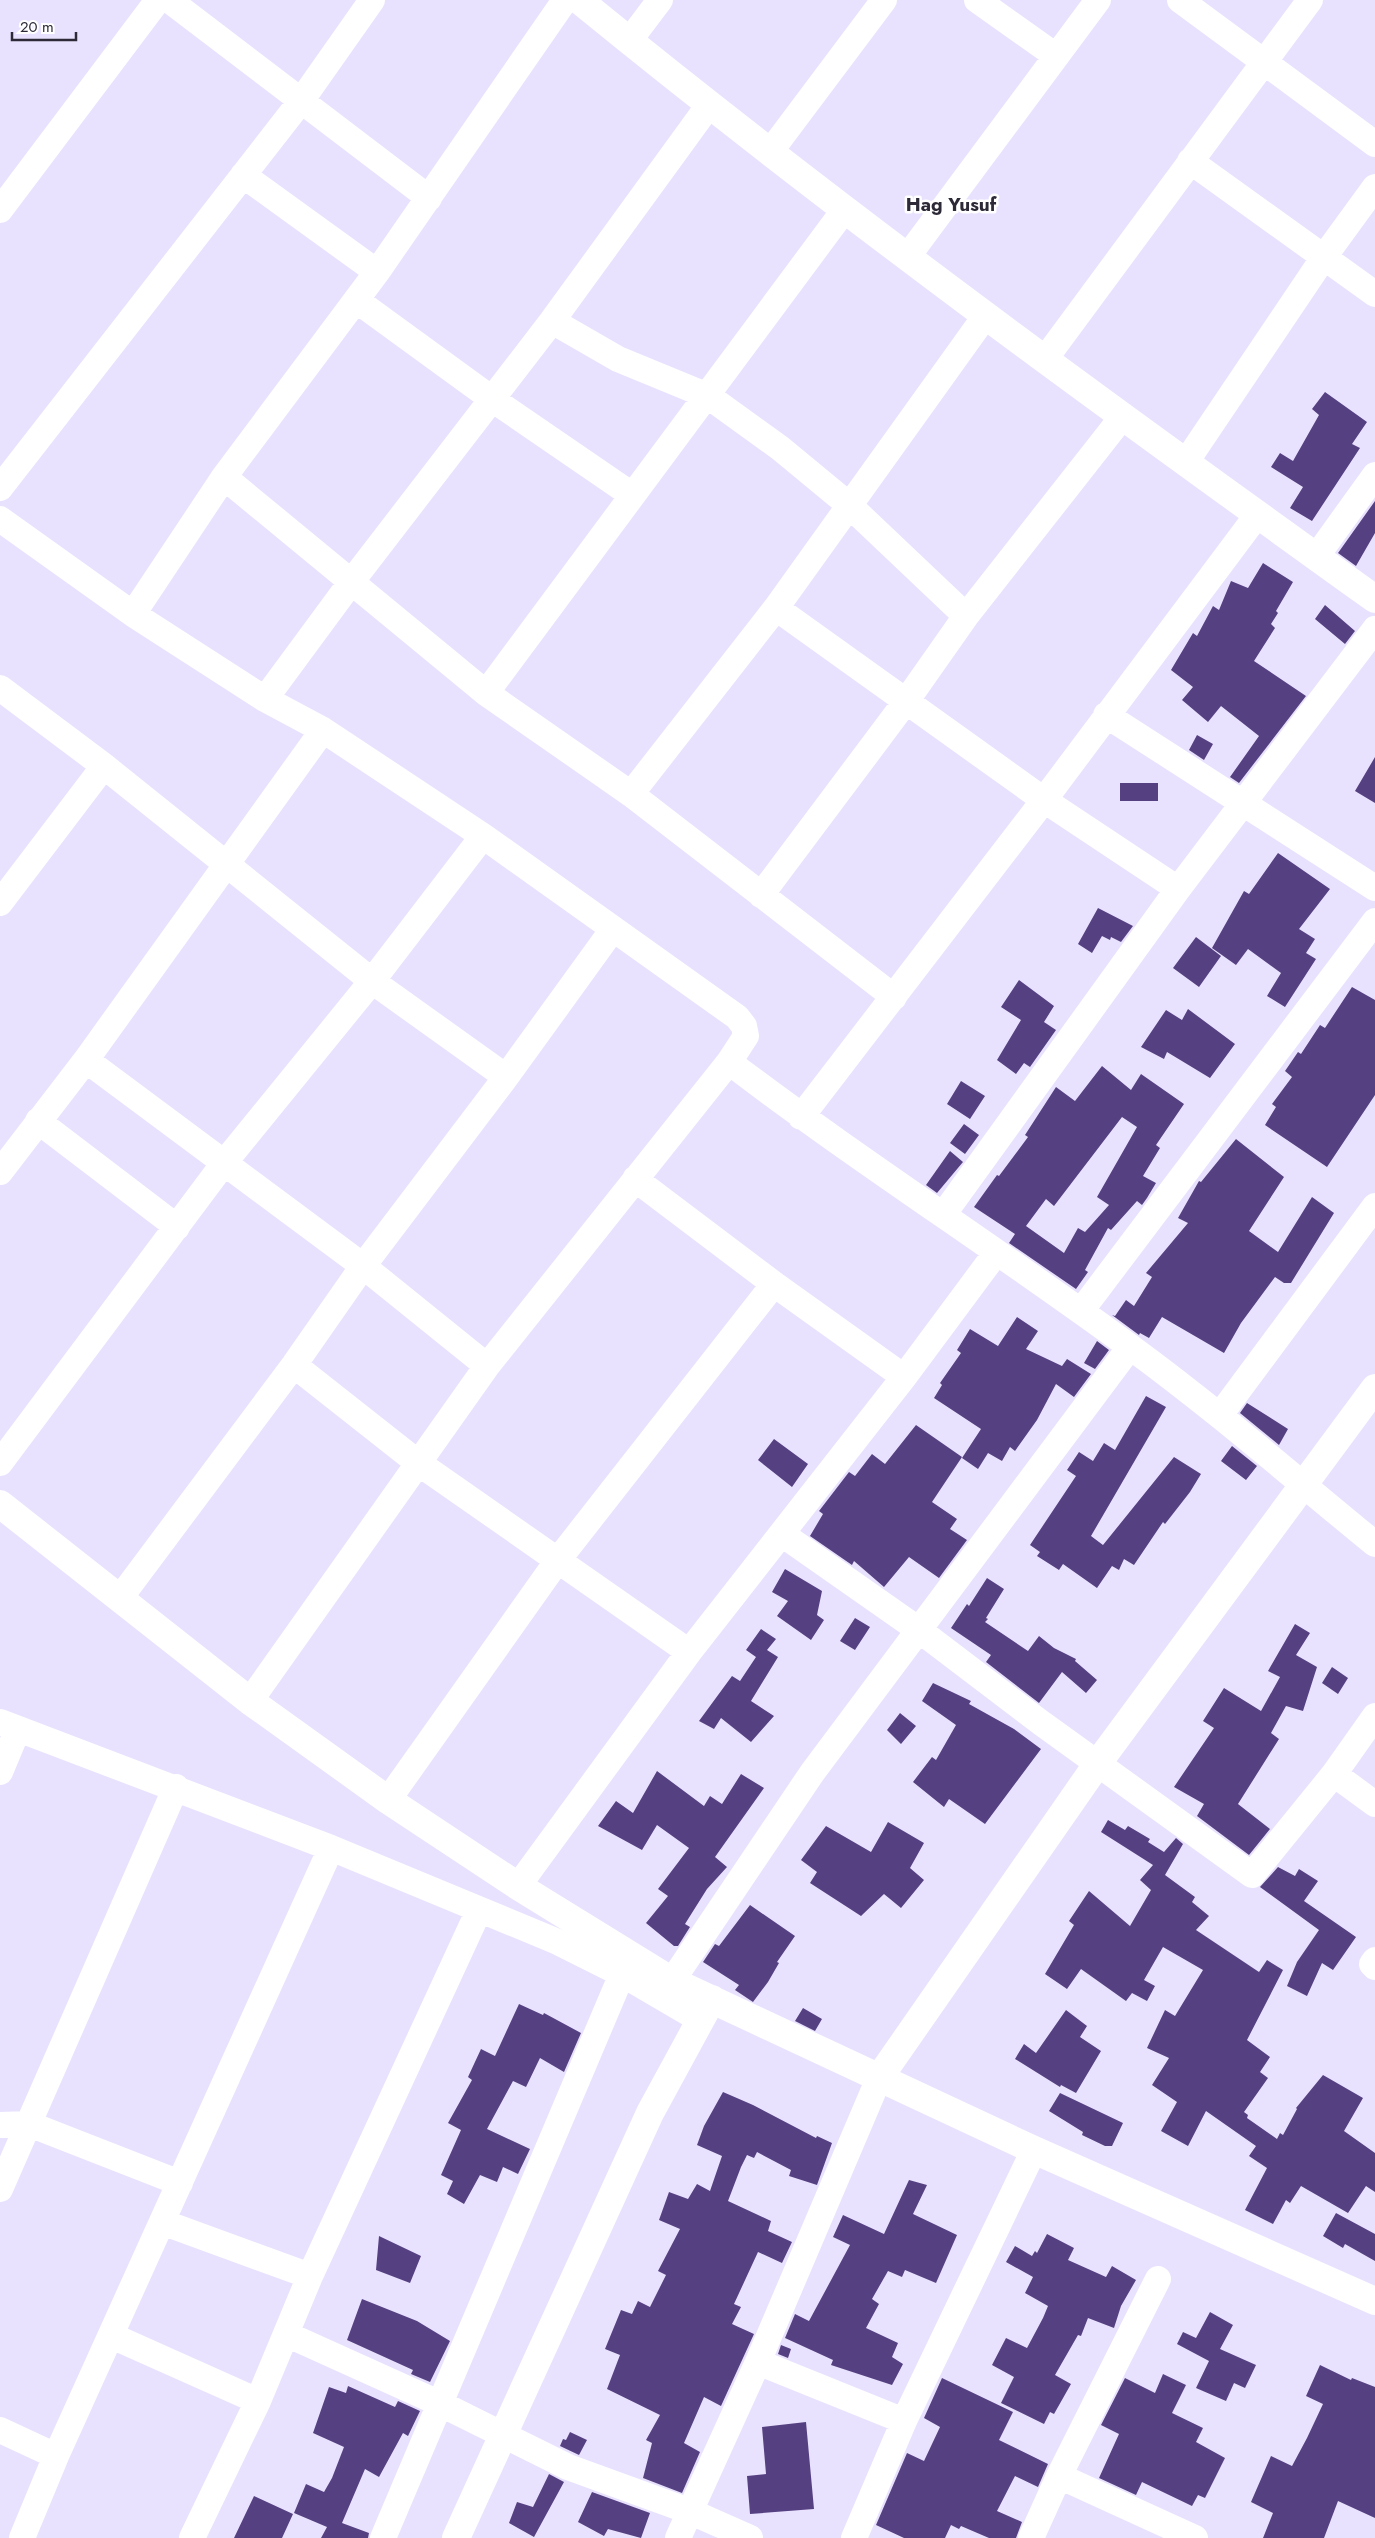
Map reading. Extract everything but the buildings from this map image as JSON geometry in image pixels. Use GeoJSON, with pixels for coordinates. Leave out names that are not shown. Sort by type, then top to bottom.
{"type":"FeatureCollection","features":[{"type":"Feature","properties":{"kind":"street"},"geometry":{"type":"LineString","coordinates":[[0,210],[158,0]]}},
{"type":"Feature","properties":{"kind":"street"},"geometry":{"type":"LineString","coordinates":[[169,0],[429,198]]}},
{"type":"Feature","properties":{"kind":"street"},"geometry":{"type":"LineString","coordinates":[[0,488],[244,175],[300,101],[372,0]]}},
{"type":"Feature","properties":{"kind":"street"},"geometry":{"type":"LineString","coordinates":[[133,614],[224,477],[377,272],[565,0]]}},
{"type":"Feature","properties":{"kind":"street"},"geometry":{"type":"LineString","coordinates":[[579,0],[710,105],[845,209],[1045,359],[1375,599]]}},
{"type":"Feature","properties":{"kind":"street"},"geometry":{"type":"LineString","coordinates":[[629,41],[660,0]]}},
{"type":"Feature","properties":{"kind":"street"},"geometry":{"type":"LineString","coordinates":[[770,152],[884,0]]}},
{"type":"Feature","properties":{"kind":"street"},"geometry":{"type":"LineString","coordinates":[[977,0],[1056,56]]}},
{"type":"Feature","properties":{"kind":"street"},"geometry":{"type":"LineString","coordinates":[[908,256],[1098,0]]}},
{"type":"Feature","properties":{"kind":"street"},"geometry":{"type":"LineString","coordinates":[[1180,0],[1375,144]]}},
{"type":"Feature","properties":{"kind":"street"},"geometry":{"type":"LineString","coordinates":[[1045,359],[1190,160],[1310,0]]}},
{"type":"Feature","properties":{"kind":"street"},"geometry":{"type":"LineString","coordinates":[[265,699],[552,321],[710,105]]}},
{"type":"Feature","properties":{"kind":"street"},"geometry":{"type":"LineString","coordinates":[[1190,160],[1375,294]]}},
{"type":"Feature","properties":{"kind":"street"},"geometry":{"type":"LineString","coordinates":[[244,175],[377,272]]}},
{"type":"Feature","properties":{"kind":"street"},"geometry":{"type":"LineString","coordinates":[[1186,462],[1324,257],[1375,187]]}},
{"type":"Feature","properties":{"kind":"street"},"geometry":{"type":"LineString","coordinates":[[486,693],[845,209]]}},
{"type":"Feature","properties":{"kind":"street"},"geometry":{"type":"LineString","coordinates":[[356,300],[492,399],[632,495]]}},
{"type":"Feature","properties":{"kind":"street"},"geometry":{"type":"LineString","coordinates":[[631,794],[776,608],[986,315]]}},
{"type":"Feature","properties":{"kind":"street"},"geometry":{"type":"LineString","coordinates":[[552,321],[618,359],[708,396],[780,448],[849,505],[966,616]]}},
{"type":"Feature","properties":{"kind":"street"},"geometry":{"type":"LineString","coordinates":[[761,895],[907,700],[966,616],[1123,416]]}},
{"type":"Feature","properties":{"kind":"street"},"geometry":{"type":"LineString","coordinates":[[1316,557],[1375,475]]}},
{"type":"Feature","properties":{"kind":"street"},"geometry":{"type":"LineString","coordinates":[[224,477],[486,693],[631,794],[894,997]]}},
{"type":"Feature","properties":{"kind":"street"},"geometry":{"type":"LineString","coordinates":[[801,1117],[1044,800],[1258,514]]}},
{"type":"Feature","properties":{"kind":"street"},"geometry":{"type":"LineString","coordinates":[[0,519],[133,614],[265,699],[323,730],[484,836],[737,1017],[744,1026],[746,1036],[728,1062],[487,1366],[417,1462],[250,1701]]}},
{"type":"Feature","properties":{"kind":"street"},"geometry":{"type":"LineString","coordinates":[[776,608],[907,700],[1044,800],[1178,889]]}},
{"type":"Feature","properties":{"kind":"street"},"geometry":{"type":"LineString","coordinates":[[943,1215],[1178,889],[1375,629]]}},
{"type":"Feature","properties":{"kind":"street"},"geometry":{"type":"LineString","coordinates":[[0,688],[104,766],[372,981],[506,1077]]}},
{"type":"Feature","properties":{"kind":"street"},"geometry":{"type":"LineString","coordinates":[[1106,715],[1375,888]]}},
{"type":"Feature","properties":{"kind":"street"},"geometry":{"type":"LineString","coordinates":[[5,1155],[38,1121],[86,1060],[323,730]]}},
{"type":"Feature","properties":{"kind":"street"},"geometry":{"type":"LineString","coordinates":[[0,903],[104,766]]}},
{"type":"Feature","properties":{"kind":"street"},"geometry":{"type":"LineString","coordinates":[[0,1463],[224,1163],[372,981],[484,836]]}},
{"type":"Feature","properties":{"kind":"street"},"geometry":{"type":"LineString","coordinates":[[1081,1311],[1375,921]]}},
{"type":"Feature","properties":{"kind":"street"},"geometry":{"type":"LineString","coordinates":[[120,1598],[294,1365],[363,1266],[506,1077],[613,929]]}},
{"type":"Feature","properties":{"kind":"street"},"geometry":{"type":"LineString","coordinates":[[86,1060],[363,1266],[487,1366]]}},
{"type":"Feature","properties":{"kind":"street"},"geometry":{"type":"LineString","coordinates":[[728,1062],[801,1117],[1130,1347],[1220,1415],[1375,1544]]}},
{"type":"Feature","properties":{"kind":"street"},"geometry":{"type":"LineString","coordinates":[[38,1121],[177,1227]]}},
{"type":"Feature","properties":{"kind":"street"},"geometry":{"type":"LineString","coordinates":[[635,1179],[774,1284],[904,1378]]}},
{"type":"Feature","properties":{"kind":"street"},"geometry":{"type":"LineString","coordinates":[[1220,1415],[1375,1206]]}},
{"type":"Feature","properties":{"kind":"street"},"geometry":{"type":"LineString","coordinates":[[518,1886],[689,1652],[904,1378],[996,1253]]}},
{"type":"Feature","properties":{"kind":"street"},"geometry":{"type":"LineString","coordinates":[[388,1800],[558,1560],[774,1284]]}},
{"type":"Feature","properties":{"kind":"street"},"geometry":{"type":"LineString","coordinates":[[672,1981],[812,1773],[1130,1347]]}},
{"type":"Feature","properties":{"kind":"street"},"geometry":{"type":"LineString","coordinates":[[294,1365],[417,1462],[689,1652]]}},
{"type":"Feature","properties":{"kind":"street"},"geometry":{"type":"LineString","coordinates":[[678,2538],[758,2362],[879,2078],[1098,1763],[1375,1388]]}},
{"type":"Feature","properties":{"kind":"street"},"geometry":{"type":"LineString","coordinates":[[0,1504],[250,1701],[388,1800],[518,1886],[672,1981],[705,2009]]}},
{"type":"Feature","properties":{"kind":"street"},"geometry":{"type":"LineString","coordinates":[[782,1534],[918,1630],[1040,1722],[1252,1875],[1334,1774],[1375,1716]]}},
{"type":"Feature","properties":{"kind":"street"},"geometry":{"type":"LineString","coordinates":[[0,1772],[9,1726],[176,1787],[331,1848],[558,1942],[622,1974],[705,2009],[879,2078],[1034,2150],[1375,2301]]}},
{"type":"Feature","properties":{"kind":"street"},"geometry":{"type":"LineString","coordinates":[[1334,1774],[1375,1804]]}},
{"type":"Feature","properties":{"kind":"street"},"geometry":{"type":"LineString","coordinates":[[0,2189],[176,1787]]}},
{"type":"Feature","properties":{"kind":"street"},"geometry":{"type":"LineString","coordinates":[[28,2536],[56,2456],[112,2336],[331,1848]]}},
{"type":"Feature","properties":{"kind":"street"},"geometry":{"type":"LineString","coordinates":[[192,2538],[258,2401],[310,2276],[480,1910]]}},
{"type":"Feature","properties":{"kind":"street"},"geometry":{"type":"LineString","coordinates":[[1375,1960],[1372,1964],[1375,1967]]}},
{"type":"Feature","properties":{"kind":"street"},"geometry":{"type":"LineString","coordinates":[[383,2538],[622,1974]]}},
{"type":"Feature","properties":{"kind":"street"},"geometry":{"type":"LineString","coordinates":[[456,2538],[650,2113],[705,2009]]}},
{"type":"Feature","properties":{"kind":"street"},"geometry":{"type":"LineString","coordinates":[[0,2125],[29,2124],[180,2183]]}},
{"type":"Feature","properties":{"kind":"street"},"geometry":{"type":"LineString","coordinates":[[854,2538],[904,2421],[1034,2150]]}},
{"type":"Feature","properties":{"kind":"street"},"geometry":{"type":"LineString","coordinates":[[162,2222],[310,2276]]}},
{"type":"Feature","properties":{"kind":"street"},"geometry":{"type":"LineString","coordinates":[[1031,2538],[1059,2476],[1158,2279]]}},
{"type":"Feature","properties":{"kind":"street"},"geometry":{"type":"LineString","coordinates":[[286,2334],[441,2404],[568,2467],[689,2512],[750,2538]]}},
{"type":"Feature","properties":{"kind":"street"},"geometry":{"type":"LineString","coordinates":[[112,2336],[258,2401]]}},
{"type":"Feature","properties":{"kind":"street"},"geometry":{"type":"LineString","coordinates":[[758,2362],[904,2421]]}},
{"type":"Feature","properties":{"kind":"street"},"geometry":{"type":"LineString","coordinates":[[0,2430],[56,2456]]}},
{"type":"Feature","properties":{"kind":"street"},"geometry":{"type":"LineString","coordinates":[[1059,2476],[1195,2538]]}},
{"type":"Feature","properties":{"kind":"district","name":"Hag Yusuf"},"geometry":{"type":"Point","coordinates":[951,204]}}]}
